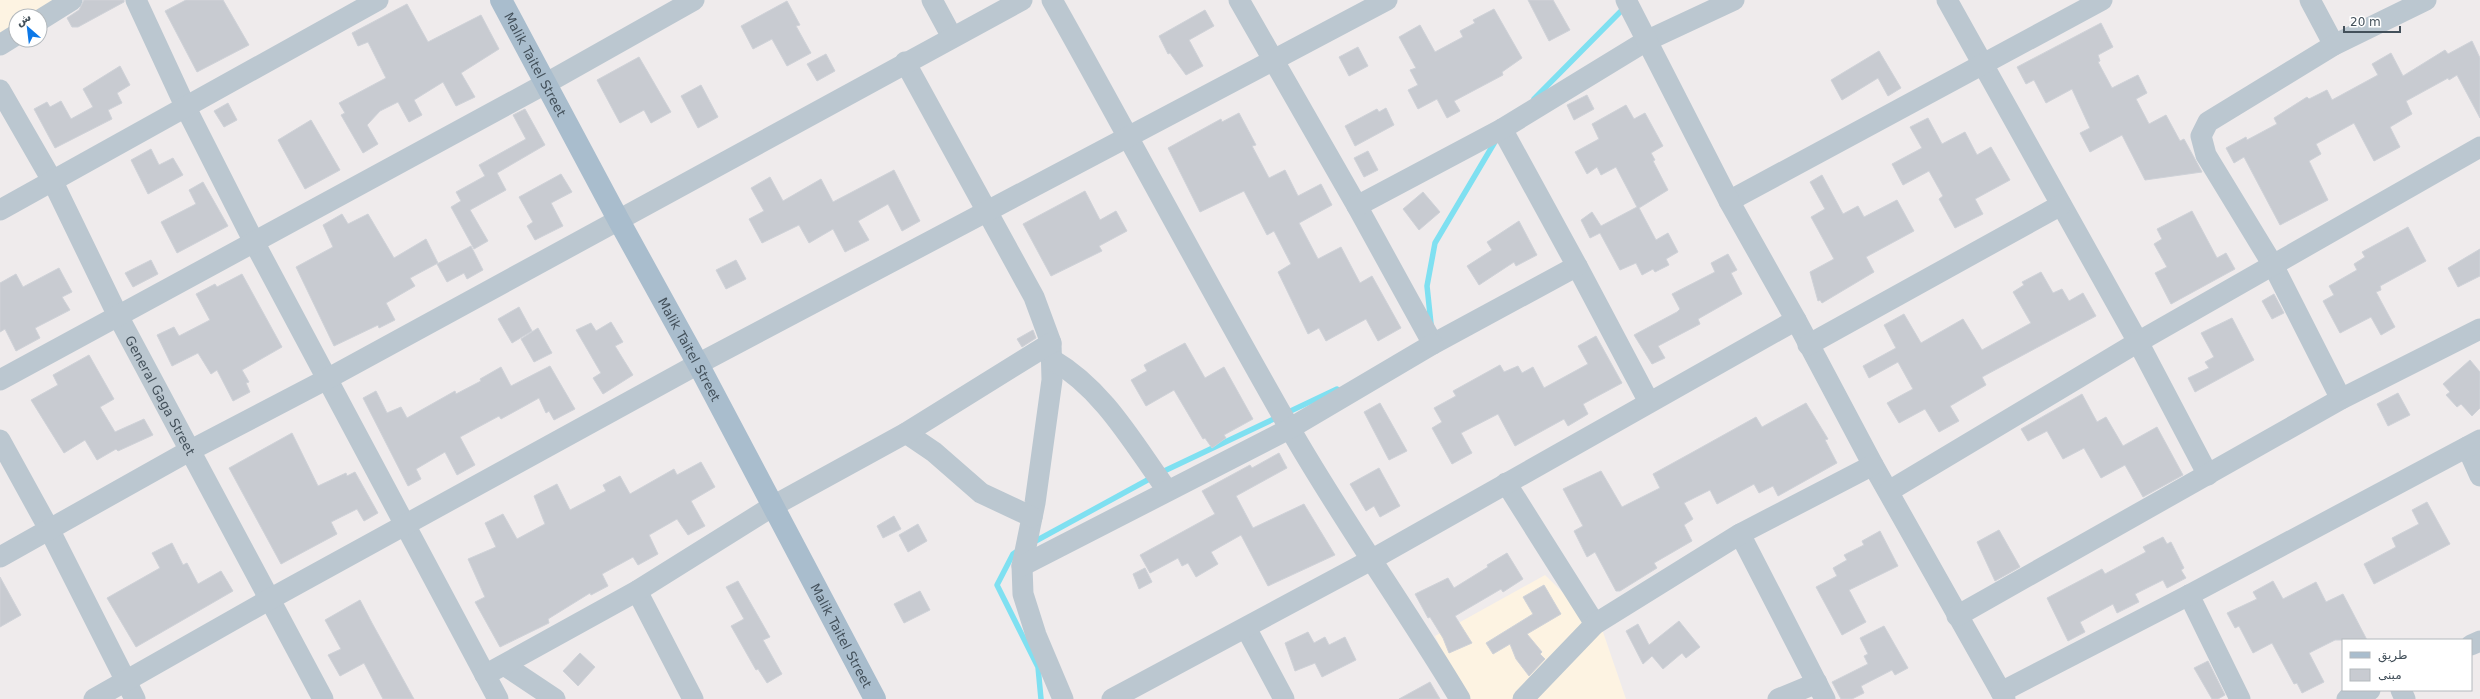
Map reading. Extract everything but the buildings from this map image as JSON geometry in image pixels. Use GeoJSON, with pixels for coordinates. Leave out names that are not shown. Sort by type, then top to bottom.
{"type":"FeatureCollection","features":[{"type":"Feature","properties":{"kind":"main road","name":"Malik Taitel Street"},"geometry":{"type":"LineString","coordinates":[[501,0],[618,219],[698,364],[875,699]]}},
{"type":"Feature","properties":{"kind":"street"},"geometry":{"type":"LineString","coordinates":[[48,15],[72,0]]}},
{"type":"Feature","properties":{"kind":"street"},"geometry":{"type":"LineString","coordinates":[[136,0],[186,108],[254,242],[406,524],[498,699]]}},
{"type":"Feature","properties":{"kind":"street"},"geometry":{"type":"LineString","coordinates":[[0,210],[378,0]]}},
{"type":"Feature","properties":{"kind":"street"},"geometry":{"type":"LineString","coordinates":[[0,380],[545,84],[694,0]]}},
{"type":"Feature","properties":{"kind":"street"},"geometry":{"type":"LineString","coordinates":[[932,0],[952,37]]}},
{"type":"Feature","properties":{"kind":"street"},"geometry":{"type":"LineString","coordinates":[[0,557],[189,451],[327,379],[905,62],[1022,0]]}},
{"type":"Feature","properties":{"kind":"street"},"geometry":{"type":"LineString","coordinates":[[1052,0],[1130,137],[1289,429],[1371,560],[1416,626],[1460,699]]}},
{"type":"Feature","properties":{"kind":"street"},"geometry":{"type":"LineString","coordinates":[[1239,0],[1273,62],[1358,206],[1433,344]]}},
{"type":"Feature","properties":{"kind":"street"},"geometry":{"type":"LineString","coordinates":[[94,699],[270,599],[698,364],[986,211],[1273,62],[1387,0]]}},
{"type":"Feature","properties":{"kind":"street"},"geometry":{"type":"LineString","coordinates":[[1626,0],[1729,201],[1796,320],[1873,465],[2003,695],[2473,444],[2480,476]]}},
{"type":"Feature","properties":{"kind":"street"},"geometry":{"type":"LineString","coordinates":[[1358,206],[1502,129],[1646,41],[1734,0]]}},
{"type":"Feature","properties":{"kind":"street"},"geometry":{"type":"LineString","coordinates":[[1946,0],[2138,342],[2208,475]]}},
{"type":"Feature","properties":{"kind":"street"},"geometry":{"type":"LineString","coordinates":[[1729,201],[1983,66],[2102,0]]}},
{"type":"Feature","properties":{"kind":"street"},"geometry":{"type":"LineString","coordinates":[[2310,0],[2334,45]]}},
{"type":"Feature","properties":{"kind":"street"},"geometry":{"type":"LineString","coordinates":[[2341,399],[2273,265],[2206,155],[2201,136],[2208,122],[2334,45],[2426,0]]}},
{"type":"Feature","properties":{"kind":"street"},"geometry":{"type":"LineString","coordinates":[[905,62],[1034,297],[1052,352],[1032,518],[1022,566],[1023,594],[1036,635],[1063,699]]}},
{"type":"Feature","properties":{"kind":"street","name":"General Gaga Street"},"geometry":{"type":"LineString","coordinates":[[0,90],[52,182],[118,316],[323,699]]}},
{"type":"Feature","properties":{"kind":"street"},"geometry":{"type":"LineString","coordinates":[[1502,129],[1649,402]]}},
{"type":"Feature","properties":{"kind":"street"},"geometry":{"type":"LineString","coordinates":[[1889,491],[2138,342],[2480,147]]}},
{"type":"Feature","properties":{"kind":"street"},"geometry":{"type":"LineString","coordinates":[[1808,345],[2061,205]]}},
{"type":"Feature","properties":{"kind":"street"},"geometry":{"type":"LineString","coordinates":[[1022,566],[1167,490],[1289,429],[1433,344],[1576,266]]}},
{"type":"Feature","properties":{"kind":"street"},"geometry":{"type":"LineString","coordinates":[[1112,699],[1371,560],[1796,320]]}},
{"type":"Feature","properties":{"kind":"street"},"geometry":{"type":"LineString","coordinates":[[1957,616],[2341,399],[2480,329]]}},
{"type":"Feature","properties":{"kind":"street"},"geometry":{"type":"LineString","coordinates":[[485,675],[637,591],[773,506],[1052,352]]}},
{"type":"Feature","properties":{"kind":"street"},"geometry":{"type":"LineString","coordinates":[[1052,352],[1089,386],[1117,419],[1167,490]]}},
{"type":"Feature","properties":{"kind":"street"},"geometry":{"type":"LineString","coordinates":[[906,433],[934,452],[981,493],[1032,518]]}},
{"type":"Feature","properties":{"kind":"street"},"geometry":{"type":"LineString","coordinates":[[0,440],[49,529],[135,699]]}},
{"type":"Feature","properties":{"kind":"street"},"geometry":{"type":"LineString","coordinates":[[1523,699],[1595,624],[1740,534],[1873,465]]}},
{"type":"Feature","properties":{"kind":"street"},"geometry":{"type":"LineString","coordinates":[[1506,483],[1595,624]]}},
{"type":"Feature","properties":{"kind":"street"},"geometry":{"type":"LineString","coordinates":[[1740,534],[1821,691],[1778,699]]}},
{"type":"Feature","properties":{"kind":"street"},"geometry":{"type":"LineString","coordinates":[[637,591],[693,699]]}},
{"type":"Feature","properties":{"kind":"street"},"geometry":{"type":"LineString","coordinates":[[2188,595],[2240,699]]}},
{"type":"Feature","properties":{"kind":"street"},"geometry":{"type":"LineString","coordinates":[[1246,628],[1284,699]]}},
{"type":"Feature","properties":{"kind":"street"},"geometry":{"type":"LineString","coordinates":[[504,665],[555,699]]}},
{"type":"Feature","properties":{"kind":"street"},"geometry":{"type":"LineString","coordinates":[[2347,699],[2367,691]]}},
{"type":"Feature","properties":{"kind":"shaded area"},"geometry":{"type":"Polygon","coordinates":[[[0,0],[66,0],[48,11],[48,8],[8,8],[8,36],[0,40],[0,0]]]}},
{"type":"Feature","properties":{"kind":"shaded area"},"geometry":{"type":"Polygon","coordinates":[[[1545,575],[1603,632],[1626,699],[1464,699],[1435,636],[1545,575]]]}},
{"type":"Feature","properties":{"kind":"waterway"},"geometry":{"type":"LineString","coordinates":[[1534,99],[1625,7]]}},
{"type":"Feature","properties":{"kind":"waterway"},"geometry":{"type":"LineString","coordinates":[[1431,324],[1427,286],[1435,243],[1496,140]]}},
{"type":"Feature","properties":{"kind":"waterway"},"geometry":{"type":"LineString","coordinates":[[1160,473],[1337,389]]}},
{"type":"Feature","properties":{"kind":"waterway"},"geometry":{"type":"LineString","coordinates":[[1032,543],[1153,477]]}},
{"type":"Feature","properties":{"kind":"waterway"},"geometry":{"type":"LineString","coordinates":[[1019,550],[1013,554],[997,585],[1038,667],[1041,699]]}}]}
